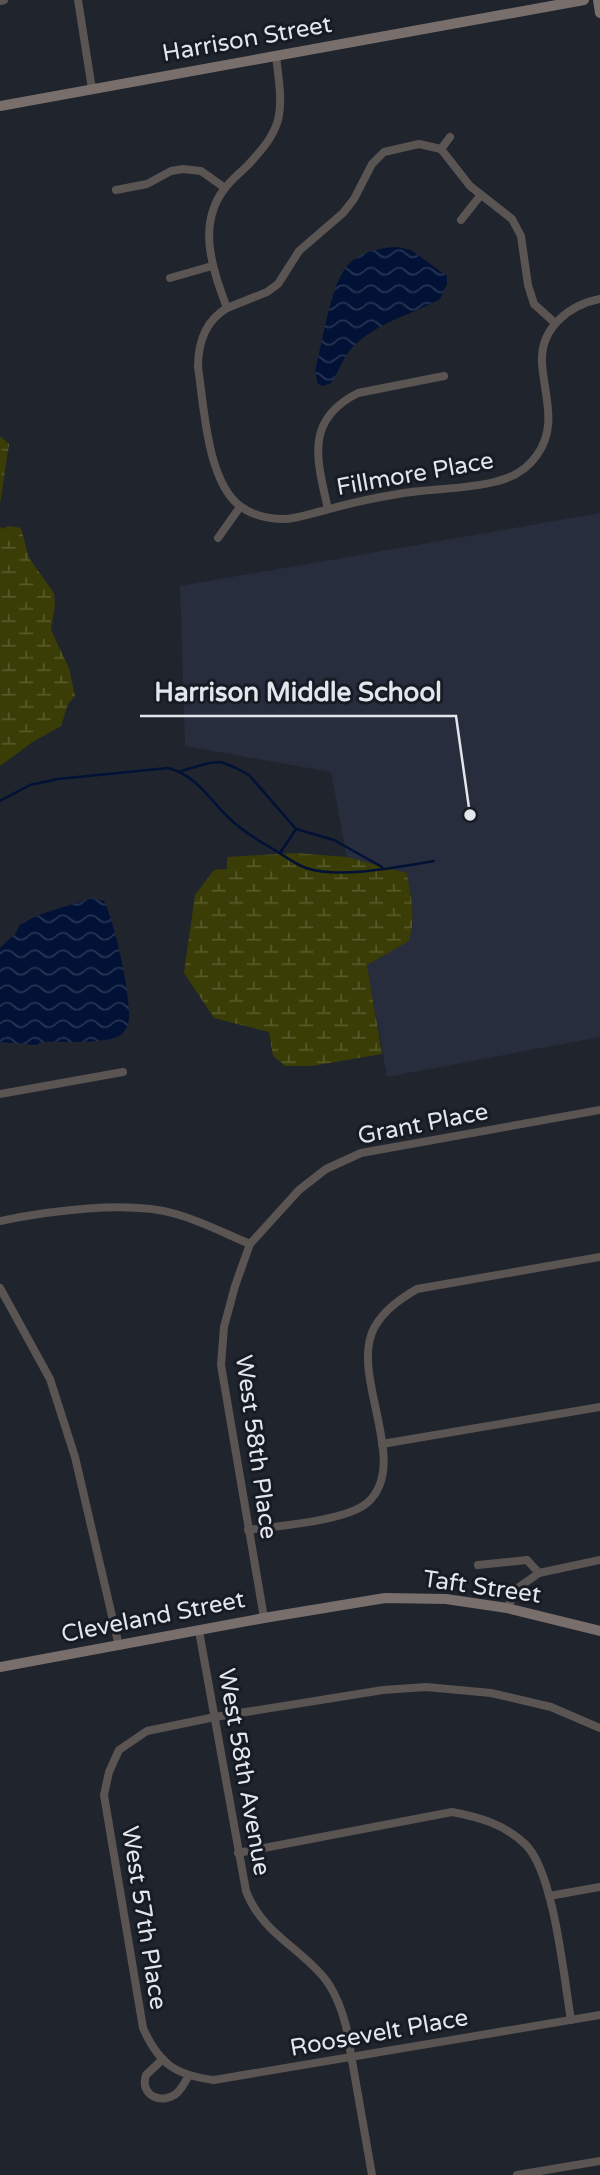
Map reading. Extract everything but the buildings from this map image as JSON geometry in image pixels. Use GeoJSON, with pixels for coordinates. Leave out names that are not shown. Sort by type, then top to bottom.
{"type":"FeatureCollection","features":[{"type":"Feature","properties":{"kind":"main road","name":"Harrison Street"},"geometry":{"type":"LineString","coordinates":[[0,106],[584,0]]}},
{"type":"Feature","properties":{"kind":"main road"},"geometry":{"type":"LineString","coordinates":[[598,0],[600,13]]}},
{"type":"Feature","properties":{"kind":"main road","name":"Taft Street"},"geometry":{"type":"LineString","coordinates":[[315,1610],[385,1598],[446,1599],[507,1608],[600,1631]]}},
{"type":"Feature","properties":{"kind":"main road","name":"Cleveland Street"},"geometry":{"type":"LineString","coordinates":[[0,1667],[315,1610]]}},
{"type":"Feature","properties":{"kind":"street"},"geometry":{"type":"LineString","coordinates":[[78,0],[92,89]]}},
{"type":"Feature","properties":{"kind":"street"},"geometry":{"type":"LineString","coordinates":[[227,308],[212,266],[209,242],[211,222],[225,188],[259,153],[271,137],[277,122],[280,106],[276,55]]}},
{"type":"Feature","properties":{"kind":"street"},"geometry":{"type":"LineString","coordinates":[[441,149],[450,137]]}},
{"type":"Feature","properties":{"kind":"street"},"geometry":{"type":"LineString","coordinates":[[218,538],[240,507],[219,480],[198,367],[198,352],[206,329],[211,321],[227,308],[267,292],[278,284],[299,250],[343,213],[354,199],[372,164],[384,152],[419,144],[441,149],[480,196],[506,213],[517,227],[534,304],[555,323],[574,307],[600,299]]}},
{"type":"Feature","properties":{"kind":"street"},"geometry":{"type":"LineString","coordinates":[[116,190],[147,184],[171,171],[183,169],[201,172],[225,188]]}},
{"type":"Feature","properties":{"kind":"street"},"geometry":{"type":"LineString","coordinates":[[461,220],[480,196]]}},
{"type":"Feature","properties":{"kind":"street"},"geometry":{"type":"LineString","coordinates":[[170,278],[212,266]]}},
{"type":"Feature","properties":{"kind":"street","name":"Fillmore Place"},"geometry":{"type":"LineString","coordinates":[[240,507],[264,517],[289,519],[400,493],[496,482],[518,473],[530,465],[539,453],[549,426],[542,356],[555,323]]}},
{"type":"Feature","properties":{"kind":"street"},"geometry":{"type":"LineString","coordinates":[[328,509],[317,449],[327,417],[346,399],[358,393],[444,376]]}},
{"type":"Feature","properties":{"kind":"street"},"geometry":{"type":"LineString","coordinates":[[0,1094],[124,1072]]}},
{"type":"Feature","properties":{"kind":"street","name":"Grant Place"},"geometry":{"type":"LineString","coordinates":[[250,1244],[299,1190],[326,1169],[361,1153],[600,1110]]}},
{"type":"Feature","properties":{"kind":"street"},"geometry":{"type":"LineString","coordinates":[[0,1221],[128,1206],[175,1213],[250,1244]]}},
{"type":"Feature","properties":{"kind":"street","name":"West 58th Place"},"geometry":{"type":"LineString","coordinates":[[250,1244],[224,1327],[221,1365],[264,1618]]}},
{"type":"Feature","properties":{"kind":"street"},"geometry":{"type":"LineString","coordinates":[[248,1530],[342,1514],[365,1504],[378,1490],[383,1468],[382,1444],[367,1353],[373,1329],[396,1302],[417,1289],[600,1257]]}},
{"type":"Feature","properties":{"kind":"street"},"geometry":{"type":"LineString","coordinates":[[0,1288],[50,1379],[75,1457],[119,1646]]}},
{"type":"Feature","properties":{"kind":"street"},"geometry":{"type":"LineString","coordinates":[[382,1444],[600,1407]]}},
{"type":"Feature","properties":{"kind":"street"},"geometry":{"type":"LineString","coordinates":[[478,1565],[527,1560],[539,1573]]}},
{"type":"Feature","properties":{"kind":"street"},"geometry":{"type":"LineString","coordinates":[[507,1608],[519,1587],[539,1573],[600,1560]]}},
{"type":"Feature","properties":{"kind":"street","name":"West 58th Avenue"},"geometry":{"type":"LineString","coordinates":[[199,1630],[237,1853],[246,1891],[260,1918],[321,1973],[341,2008],[372,2175]]}},
{"type":"Feature","properties":{"kind":"street"},"geometry":{"type":"LineString","coordinates":[[215,1717],[383,1690],[426,1686],[491,1693],[551,1707],[600,1728]]}},
{"type":"Feature","properties":{"kind":"street","name":"West 57th Place"},"geometry":{"type":"LineString","coordinates":[[165,2061],[153,2050],[143,2028],[104,1795],[109,1772],[119,1750],[147,1731],[215,1717]]}},
{"type":"Feature","properties":{"kind":"street"},"geometry":{"type":"LineString","coordinates":[[237,1853],[452,1812],[485,1818],[527,1845],[541,1869],[549,1896],[572,2020]]}},
{"type":"Feature","properties":{"kind":"street"},"geometry":{"type":"LineString","coordinates":[[549,1896],[600,1887]]}},
{"type":"Feature","properties":{"kind":"street","name":"Roosevelt Place"},"geometry":{"type":"LineString","coordinates":[[188,2077],[214,2080],[600,2015]]}},
{"type":"Feature","properties":{"kind":"street"},"geometry":{"type":"LineString","coordinates":[[165,2061],[188,2077],[178,2092],[159,2099],[150,2095],[145,2087],[146,2075],[165,2061]]}},
{"type":"Feature","properties":{"kind":"street"},"geometry":{"type":"LineString","coordinates":[[517,2175],[600,2161]]}},
{"type":"Feature","properties":{"kind":"shaded area"},"geometry":{"type":"Polygon","coordinates":[[[600,513],[600,1037],[387,1077],[367,965],[413,926],[407,873],[347,857],[331,772],[185,746],[180,586],[600,513]]]}},
{"type":"Feature","properties":{"kind":"green space"},"geometry":{"type":"Polygon","coordinates":[[[0,436],[9,444],[0,504],[0,436]]]}},
{"type":"Feature","properties":{"kind":"green space"},"geometry":{"type":"Polygon","coordinates":[[[0,526],[2,529],[9,526],[21,528],[29,558],[54,593],[51,630],[69,668],[75,696],[68,704],[61,726],[34,741],[0,766],[0,526]]]}},
{"type":"Feature","properties":{"kind":"green space"},"geometry":{"type":"Polygon","coordinates":[[[295,853],[347,857],[407,873],[412,915],[409,941],[367,965],[382,1054],[312,1066],[285,1066],[273,1056],[269,1032],[214,1018],[184,973],[195,895],[214,870],[227,869],[227,857],[295,853]]]}},
{"type":"Feature","properties":{"kind":"water"},"geometry":{"type":"Polygon","coordinates":[[[397,247],[411,250],[447,276],[447,284],[440,299],[370,333],[350,350],[331,383],[323,386],[318,384],[315,371],[331,301],[341,275],[352,261],[363,254],[397,247]]]}},
{"type":"Feature","properties":{"kind":"water"},"geometry":{"type":"Polygon","coordinates":[[[92,898],[104,901],[117,940],[128,1003],[129,1019],[125,1030],[122,1034],[106,1040],[41,1042],[37,1045],[0,1042],[0,948],[16,933],[20,924],[41,914],[92,898]]]}},
{"type":"Feature","properties":{"kind":"waterway"},"geometry":{"type":"LineString","coordinates":[[181,771],[221,762],[236,768],[249,775],[296,829],[334,840],[382,867]]}},
{"type":"Feature","properties":{"kind":"waterway"},"geometry":{"type":"LineString","coordinates":[[0,801],[30,785],[58,779],[168,768],[187,776],[202,788],[244,831],[306,868],[352,872],[434,861]]}},
{"type":"Feature","properties":{"kind":"waterway"},"geometry":{"type":"LineString","coordinates":[[280,853],[296,829]]}},
{"type":"Feature","properties":{"kind":"place","name":"Harrison Middle School"},"geometry":{"type":"Point","coordinates":[470,815]}}]}
